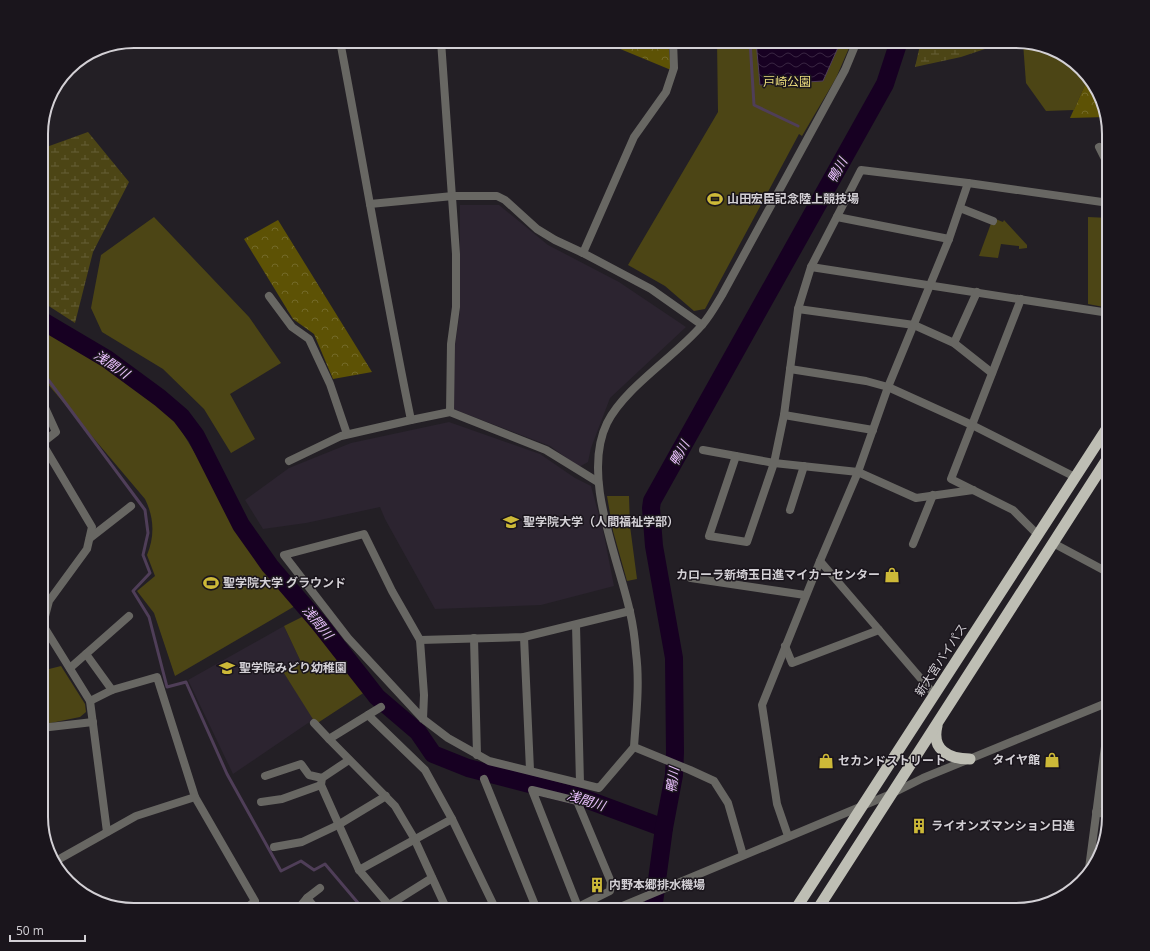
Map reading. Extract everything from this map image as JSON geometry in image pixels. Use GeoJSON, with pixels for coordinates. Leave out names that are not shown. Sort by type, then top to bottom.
{"type":"FeatureCollection","features":[{"type":"Feature","properties":{"kind":"highway","name":"新大宮バイパス"},"geometry":{"type":"LineString","coordinates":[[800,903],[1102,436]]}},
{"type":"Feature","properties":{"kind":"highway"},"geometry":{"type":"LineString","coordinates":[[821,903],[1102,467]]}},
{"type":"Feature","properties":{"kind":"highway"},"geometry":{"type":"LineString","coordinates":[[937,723],[935,736],[940,748],[955,759],[970,759]]}},
{"type":"Feature","properties":{"kind":"street"},"geometry":{"type":"LineString","coordinates":[[341,48],[389,311],[400,359],[411,420]]}},
{"type":"Feature","properties":{"kind":"street"},"geometry":{"type":"LineString","coordinates":[[442,48],[453,196],[456,307],[451,344],[450,412]]}},
{"type":"Feature","properties":{"kind":"street"},"geometry":{"type":"LineString","coordinates":[[583,253],[634,137],[666,92],[674,68],[673,48]]}},
{"type":"Feature","properties":{"kind":"street"},"geometry":{"type":"LineString","coordinates":[[423,719],[424,695],[420,640],[392,591],[364,534],[284,555],[348,638],[423,719],[448,738],[489,761],[599,788],[634,747],[638,682],[637,655],[630,612],[608,530],[598,482],[598,457],[607,422],[626,397],[702,325],[722,295],[845,70],[854,48]]}},
{"type":"Feature","properties":{"kind":"street"},"geometry":{"type":"LineString","coordinates":[[1100,147],[1102,151]]}},
{"type":"Feature","properties":{"kind":"street"},"geometry":{"type":"LineString","coordinates":[[736,456],[709,536],[747,542],[774,463],[784,415],[798,309],[811,267],[861,170],[968,183],[1102,202]]}},
{"type":"Feature","properties":{"kind":"street"},"geometry":{"type":"LineString","coordinates":[[788,836],[777,804],[762,705],[805,595],[858,472],[888,387],[949,238],[968,183]]}},
{"type":"Feature","properties":{"kind":"street"},"geometry":{"type":"LineString","coordinates":[[370,204],[453,196],[497,196],[505,200],[537,229],[554,240],[583,253],[652,289],[702,325]]}},
{"type":"Feature","properties":{"kind":"street"},"geometry":{"type":"LineString","coordinates":[[960,208],[993,221]]}},
{"type":"Feature","properties":{"kind":"street"},"geometry":{"type":"LineString","coordinates":[[837,218],[949,238]]}},
{"type":"Feature","properties":{"kind":"street"},"geometry":{"type":"LineString","coordinates":[[811,267],[1102,311]]}},
{"type":"Feature","properties":{"kind":"street"},"geometry":{"type":"LineString","coordinates":[[954,343],[977,292]]}},
{"type":"Feature","properties":{"kind":"street"},"geometry":{"type":"LineString","coordinates":[[269,296],[292,327],[309,339],[330,384],[347,434]]}},
{"type":"Feature","properties":{"kind":"street"},"geometry":{"type":"LineString","coordinates":[[1021,299],[952,479],[1013,510],[1038,535]]}},
{"type":"Feature","properties":{"kind":"street"},"geometry":{"type":"LineString","coordinates":[[798,309],[914,325],[954,343],[992,373]]}},
{"type":"Feature","properties":{"kind":"street"},"geometry":{"type":"LineString","coordinates":[[790,369],[866,381],[888,387],[972,425],[1076,477]]}},
{"type":"Feature","properties":{"kind":"street"},"geometry":{"type":"LineString","coordinates":[[289,461],[347,434],[450,412],[546,450],[598,482]]}},
{"type":"Feature","properties":{"kind":"street"},"geometry":{"type":"LineString","coordinates":[[48,414],[56,432],[48,438]]}},
{"type":"Feature","properties":{"kind":"street"},"geometry":{"type":"LineString","coordinates":[[784,415],[873,430]]}},
{"type":"Feature","properties":{"kind":"street"},"geometry":{"type":"LineString","coordinates":[[703,450],[774,463],[858,472],[916,498],[973,490]]}},
{"type":"Feature","properties":{"kind":"street"},"geometry":{"type":"LineString","coordinates":[[48,453],[92,528],[87,549],[78,564],[58,587],[48,604]]}},
{"type":"Feature","properties":{"kind":"street"},"geometry":{"type":"LineString","coordinates":[[790,510],[804,466]]}},
{"type":"Feature","properties":{"kind":"street"},"geometry":{"type":"LineString","coordinates":[[913,544],[933,495]]}},
{"type":"Feature","properties":{"kind":"street"},"geometry":{"type":"LineString","coordinates":[[90,538],[131,506]]}},
{"type":"Feature","properties":{"kind":"street"},"geometry":{"type":"LineString","coordinates":[[1053,543],[1102,569]]}},
{"type":"Feature","properties":{"kind":"street"},"geometry":{"type":"LineString","coordinates":[[820,560],[934,694]]}},
{"type":"Feature","properties":{"kind":"street"},"geometry":{"type":"LineString","coordinates":[[691,578],[805,595]]}},
{"type":"Feature","properties":{"kind":"street"},"geometry":{"type":"LineString","coordinates":[[420,640],[524,637],[576,626],[630,612]]}},
{"type":"Feature","properties":{"kind":"street"},"geometry":{"type":"LineString","coordinates":[[70,668],[129,616]]}},
{"type":"Feature","properties":{"kind":"street"},"geometry":{"type":"LineString","coordinates":[[576,626],[580,783]]}},
{"type":"Feature","properties":{"kind":"street"},"geometry":{"type":"LineString","coordinates":[[785,646],[792,663],[879,630]]}},
{"type":"Feature","properties":{"kind":"street"},"geometry":{"type":"LineString","coordinates":[[48,633],[90,701],[108,832]]}},
{"type":"Feature","properties":{"kind":"street"},"geometry":{"type":"LineString","coordinates":[[524,637],[530,770]]}},
{"type":"Feature","properties":{"kind":"street"},"geometry":{"type":"LineString","coordinates":[[474,638],[477,755]]}},
{"type":"Feature","properties":{"kind":"street"},"geometry":{"type":"LineString","coordinates":[[86,654],[112,690]]}},
{"type":"Feature","properties":{"kind":"street"},"geometry":{"type":"LineString","coordinates":[[90,701],[112,690],[157,677],[195,797],[255,901],[253,903]]}},
{"type":"Feature","properties":{"kind":"street"},"geometry":{"type":"LineString","coordinates":[[629,903],[891,794],[923,778],[1102,705]]}},
{"type":"Feature","properties":{"kind":"street"},"geometry":{"type":"LineString","coordinates":[[329,739],[381,707]]}},
{"type":"Feature","properties":{"kind":"street"},"geometry":{"type":"LineString","coordinates":[[368,715],[425,770],[452,818],[493,903]]}},
{"type":"Feature","properties":{"kind":"street"},"geometry":{"type":"LineString","coordinates":[[48,727],[93,722]]}},
{"type":"Feature","properties":{"kind":"street"},"geometry":{"type":"LineString","coordinates":[[314,723],[395,806],[414,838],[444,903]]}},
{"type":"Feature","properties":{"kind":"street"},"geometry":{"type":"LineString","coordinates":[[634,747],[714,781],[723,792],[732,813],[743,855]]}},
{"type":"Feature","properties":{"kind":"street"},"geometry":{"type":"LineString","coordinates":[[261,802],[282,799],[322,782],[349,760]]}},
{"type":"Feature","properties":{"kind":"street"},"geometry":{"type":"LineString","coordinates":[[266,776],[301,764],[308,775],[322,782],[338,825],[359,870],[388,903]]}},
{"type":"Feature","properties":{"kind":"street"},"geometry":{"type":"LineString","coordinates":[[1090,861],[1102,768]]}},
{"type":"Feature","properties":{"kind":"street"},"geometry":{"type":"LineString","coordinates":[[484,779],[534,903]]}},
{"type":"Feature","properties":{"kind":"street"},"geometry":{"type":"LineString","coordinates":[[573,903],[532,790],[577,801],[611,882],[610,891],[587,903]]}},
{"type":"Feature","properties":{"kind":"street"},"geometry":{"type":"LineString","coordinates":[[274,847],[302,842],[338,825],[386,796]]}},
{"type":"Feature","properties":{"kind":"street"},"geometry":{"type":"LineString","coordinates":[[59,859],[136,816],[195,797]]}},
{"type":"Feature","properties":{"kind":"street"},"geometry":{"type":"LineString","coordinates":[[1096,812],[1102,813]]}},
{"type":"Feature","properties":{"kind":"street"},"geometry":{"type":"LineString","coordinates":[[359,870],[452,818]]}},
{"type":"Feature","properties":{"kind":"street"},"geometry":{"type":"LineString","coordinates":[[397,903],[432,878]]}},
{"type":"Feature","properties":{"kind":"street"},"geometry":{"type":"LineString","coordinates":[[303,903],[320,888]]}},
{"type":"Feature","properties":{"kind":"street"},"geometry":{"type":"LineString","coordinates":[[307,898],[312,903]]}},
{"type":"Feature","properties":{"kind":"shaded area"},"geometry":{"type":"Polygon","coordinates":[[[460,205],[499,205],[548,245],[619,282],[686,327],[610,398],[591,448],[588,462],[579,467],[550,446],[453,409],[455,345],[460,311],[460,205]]]}},
{"type":"Feature","properties":{"kind":"shaded area"},"geometry":{"type":"Polygon","coordinates":[[[449,422],[540,454],[575,478],[591,486],[603,530],[614,586],[541,605],[435,609],[385,519],[380,507],[306,523],[263,529],[245,500],[289,468],[351,443],[449,422]]]}},
{"type":"Feature","properties":{"kind":"shaded area"},"geometry":{"type":"Polygon","coordinates":[[[284,626],[301,662],[282,670],[314,719],[233,774],[188,680],[284,626]]]}},
{"type":"Feature","properties":{"kind":"green space"},"geometry":{"type":"Polygon","coordinates":[[[618,48],[669,48],[671,70],[618,48]]]}},
{"type":"Feature","properties":{"kind":"green space","name":"山田宏臣記念陸上競技場"},"geometry":{"type":"Polygon","coordinates":[[[717,48],[849,48],[836,78],[802,136],[799,134],[705,309],[694,311],[665,286],[628,265],[718,112],[717,48]]]}},
{"type":"Feature","properties":{"kind":"green space"},"geometry":{"type":"Polygon","coordinates":[[[919,48],[988,48],[961,57],[915,67],[919,48]]]}},
{"type":"Feature","properties":{"kind":"green space"},"geometry":{"type":"Polygon","coordinates":[[[1023,48],[1044,53],[1059,59],[1073,69],[1086,83],[1074,110],[1046,111],[1026,83],[1023,48]]]}},
{"type":"Feature","properties":{"kind":"green space"},"geometry":{"type":"Polygon","coordinates":[[[1086,83],[1093,96],[1100,117],[1070,118],[1086,83]]]}},
{"type":"Feature","properties":{"kind":"green space"},"geometry":{"type":"Polygon","coordinates":[[[88,132],[129,182],[93,252],[75,323],[48,306],[48,146],[88,132]]]}},
{"type":"Feature","properties":{"kind":"green space"},"geometry":{"type":"Polygon","coordinates":[[[154,217],[249,317],[281,363],[230,394],[255,439],[231,453],[204,409],[163,369],[102,332],[91,308],[101,255],[154,217]]]}},
{"type":"Feature","properties":{"kind":"green space"},"geometry":{"type":"Polygon","coordinates":[[[1088,217],[1102,218],[1102,307],[1088,304],[1088,217]]]}},
{"type":"Feature","properties":{"kind":"green space"},"geometry":{"type":"Polygon","coordinates":[[[993,218],[1003,222],[1004,220],[1027,245],[1027,248],[1019,249],[1019,246],[1001,244],[998,258],[979,256],[993,218]]]}},
{"type":"Feature","properties":{"kind":"green space"},"geometry":{"type":"Polygon","coordinates":[[[278,220],[372,372],[333,379],[314,334],[293,319],[244,239],[278,220]]]}},
{"type":"Feature","properties":{"kind":"green space"},"geometry":{"type":"Polygon","coordinates":[[[48,332],[125,378],[176,422],[204,468],[241,539],[295,606],[175,676],[154,613],[137,591],[155,576],[147,555],[150,548],[152,534],[152,520],[145,499],[48,384],[48,332]]]}},
{"type":"Feature","properties":{"kind":"green space"},"geometry":{"type":"Polygon","coordinates":[[[607,496],[629,496],[630,526],[637,579],[627,581],[613,531],[607,496]]]}},
{"type":"Feature","properties":{"kind":"green space"},"geometry":{"type":"Polygon","coordinates":[[[306,615],[325,634],[368,690],[316,724],[282,670],[301,662],[284,626],[306,615]]]}},
{"type":"Feature","properties":{"kind":"green space"},"geometry":{"type":"Polygon","coordinates":[[[61,666],[85,704],[86,712],[80,717],[48,724],[48,669],[61,666]]]}},
{"type":"Feature","properties":{"kind":"water"},"geometry":{"type":"Polygon","coordinates":[[[757,48],[838,48],[823,81],[760,85],[757,48]]]}},
{"type":"Feature","properties":{"kind":"waterway"},"geometry":{"type":"LineString","coordinates":[[750,48],[754,105],[798,126]]}},
{"type":"Feature","properties":{"kind":"waterway","name":"鴨川"},"geometry":{"type":"LineString","coordinates":[[654,903],[664,828],[674,775],[675,752],[674,658],[654,546],[651,508],[652,501],[885,84],[897,48]]}},
{"type":"Feature","properties":{"kind":"waterway","name":"浅間川"},"geometry":{"type":"LineString","coordinates":[[48,324],[107,359],[160,398],[181,416],[196,436],[241,525],[270,566],[319,623],[377,697],[418,732],[433,754],[468,768],[580,797],[664,828]]}},
{"type":"Feature","properties":{"kind":"waterway"},"geometry":{"type":"LineString","coordinates":[[48,379],[145,510],[148,533],[143,555],[150,573],[133,591],[149,617],[167,687],[186,682],[227,774],[281,871],[301,861],[314,870],[325,864],[358,903]]}},
{"type":"Feature","properties":{"kind":"place","name":"山田宏臣記念陸上競技場"},"geometry":{"type":"Point","coordinates":[715,199]}},
{"type":"Feature","properties":{"kind":"place","name":"聖学院大学（人間福祉学部）"},"geometry":{"type":"Point","coordinates":[511,522]}},
{"type":"Feature","properties":{"kind":"place","name":"カローラ新埼玉日進マイカーセンター"},"geometry":{"type":"Point","coordinates":[892,575]}},
{"type":"Feature","properties":{"kind":"place","name":"聖学院大学 グラウンド"},"geometry":{"type":"Point","coordinates":[211,583]}},
{"type":"Feature","properties":{"kind":"place","name":"聖学院みどり幼稚園"},"geometry":{"type":"Point","coordinates":[227,668]}},
{"type":"Feature","properties":{"kind":"place","name":"タイヤ館"},"geometry":{"type":"Point","coordinates":[1052,760]}},
{"type":"Feature","properties":{"kind":"place","name":"セカンドストリート"},"geometry":{"type":"Point","coordinates":[826,761]}},
{"type":"Feature","properties":{"kind":"place","name":"ライオンズマンション日進"},"geometry":{"type":"Point","coordinates":[919,826]}},
{"type":"Feature","properties":{"kind":"place","name":"内野本郷排水機場"},"geometry":{"type":"Point","coordinates":[597,885]}},
{"type":"Feature","properties":{"kind":"park label","name":"戸崎公園"},"geometry":{"type":"Point","coordinates":[787,82]}}]}
